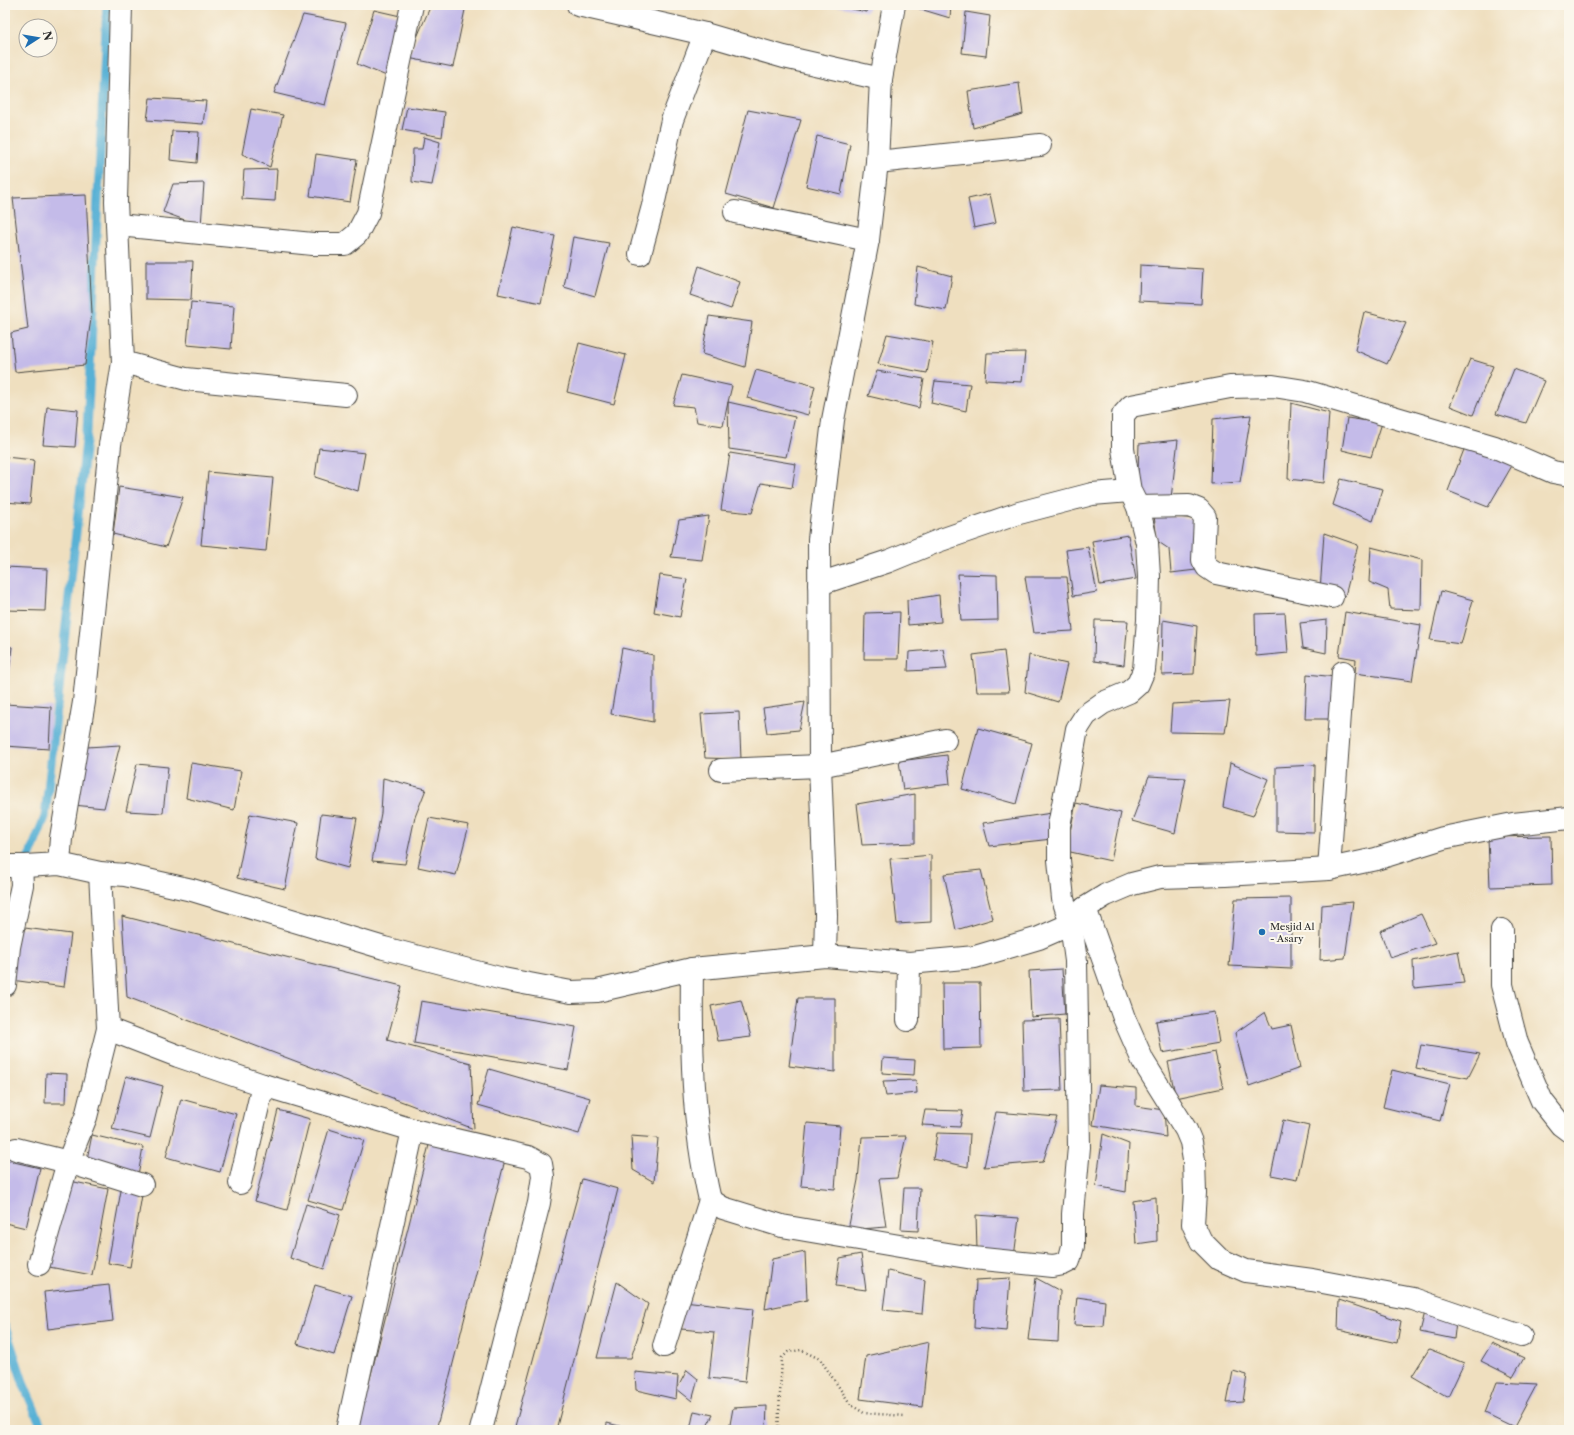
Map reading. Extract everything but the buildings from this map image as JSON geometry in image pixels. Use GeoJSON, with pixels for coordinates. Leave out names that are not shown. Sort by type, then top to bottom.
{"type":"FeatureCollection","features":[{"type":"Feature","properties":{"kind":"street"},"geometry":{"type":"LineString","coordinates":[[5,985],[9,947],[22,885],[31,866],[61,838],[84,702],[110,445],[122,362],[116,201],[121,5]]}},
{"type":"Feature","properties":{"kind":"street"},"geometry":{"type":"LineString","coordinates":[[118,225],[313,244],[345,244],[357,234],[368,212],[412,5]]}},
{"type":"Feature","properties":{"kind":"street"},"geometry":{"type":"LineString","coordinates":[[578,5],[704,34],[784,57],[881,79]]}},
{"type":"Feature","properties":{"kind":"street"},"geometry":{"type":"LineString","coordinates":[[825,956],[826,915],[820,766],[819,540],[833,420],[868,240],[877,162],[881,79],[894,5]]}},
{"type":"Feature","properties":{"kind":"street"},"geometry":{"type":"LineString","coordinates":[[640,254],[654,206],[672,120],[704,34]]}},
{"type":"Feature","properties":{"kind":"street"},"geometry":{"type":"LineString","coordinates":[[877,162],[1040,145]]}},
{"type":"Feature","properties":{"kind":"street"},"geometry":{"type":"LineString","coordinates":[[735,212],[868,240]]}},
{"type":"Feature","properties":{"kind":"street"},"geometry":{"type":"LineString","coordinates":[[122,362],[186,378],[346,395]]}},
{"type":"Feature","properties":{"kind":"street"},"geometry":{"type":"LineString","coordinates":[[710,1200],[723,1208],[775,1224],[836,1236],[973,1258],[1053,1266],[1070,1261],[1073,1246],[1073,1214],[1079,1147],[1076,961],[1071,924],[1063,899],[1061,884],[1058,860],[1059,826],[1077,730],[1086,715],[1103,703],[1129,692],[1138,684],[1144,670],[1148,620],[1149,576],[1147,543],[1134,499],[1123,449],[1123,415],[1131,406],[1230,387],[1273,386],[1305,391],[1495,448],[1553,472],[1569,475]]}},
{"type":"Feature","properties":{"kind":"street"},"geometry":{"type":"LineString","coordinates":[[819,584],[889,562],[938,541],[1020,513],[1092,494],[1189,506],[1199,510],[1205,517],[1204,560],[1207,567],[1216,573],[1332,596]]}},
{"type":"Feature","properties":{"kind":"street"},"geometry":{"type":"LineString","coordinates":[[1329,869],[1343,672]]}},
{"type":"Feature","properties":{"kind":"street"},"geometry":{"type":"LineString","coordinates":[[721,770],[820,766],[945,740]]}},
{"type":"Feature","properties":{"kind":"street"},"geometry":{"type":"LineString","coordinates":[[31,866],[125,875],[192,890],[384,948],[503,978],[572,992],[604,989],[692,969],[825,956],[909,963],[975,957],[1039,938],[1071,924],[1085,908],[1106,895],[1132,884],[1160,877],[1329,869],[1376,859],[1443,838],[1513,824],[1569,818]]}},
{"type":"Feature","properties":{"kind":"street"},"geometry":{"type":"LineString","coordinates":[[39,1264],[68,1162],[86,1117],[108,1029],[100,872]]}},
{"type":"Feature","properties":{"kind":"street"},"geometry":{"type":"LineString","coordinates":[[1085,908],[1124,1018],[1137,1047],[1186,1130],[1191,1142],[1194,1160],[1195,1186],[1193,1224],[1201,1241],[1209,1250],[1219,1259],[1246,1271],[1312,1280],[1413,1299],[1521,1336]]}},
{"type":"Feature","properties":{"kind":"street"},"geometry":{"type":"LineString","coordinates":[[1502,930],[1502,985],[1518,1043],[1542,1101],[1561,1125],[1569,1131]]}},
{"type":"Feature","properties":{"kind":"street"},"geometry":{"type":"LineString","coordinates":[[908,1020],[909,963]]}},
{"type":"Feature","properties":{"kind":"street"},"geometry":{"type":"LineString","coordinates":[[664,1346],[710,1200],[702,1167],[695,1097],[692,1034],[692,969]]}},
{"type":"Feature","properties":{"kind":"street"},"geometry":{"type":"LineString","coordinates":[[108,1029],[178,1056],[263,1085],[413,1130],[528,1157],[541,1164],[543,1176],[539,1203],[481,1430]]}},
{"type":"Feature","properties":{"kind":"street"},"geometry":{"type":"LineString","coordinates":[[240,1183],[263,1085]]}},
{"type":"Feature","properties":{"kind":"street"},"geometry":{"type":"LineString","coordinates":[[347,1430],[413,1130]]}},
{"type":"Feature","properties":{"kind":"street"},"geometry":{"type":"LineString","coordinates":[[16,1149],[68,1162],[142,1185]]}},
{"type":"Feature","properties":{"kind":"path"},"geometry":{"type":"LineString","coordinates":[[778,1430],[782,1358],[788,1352],[801,1350],[820,1360],[851,1405],[864,1413],[905,1416]]}},
{"type":"Feature","properties":{"kind":"waterway"},"geometry":{"type":"LineString","coordinates":[[26,865],[45,817],[87,432],[107,5]]}},
{"type":"Feature","properties":{"kind":"waterway"},"geometry":{"type":"LineString","coordinates":[[5,1327],[24,1385],[43,1430]]}},
{"type":"Feature","properties":{"kind":"place","name":"Mesjid Al - Asary"},"geometry":{"type":"Point","coordinates":[1262,932]}}]}
